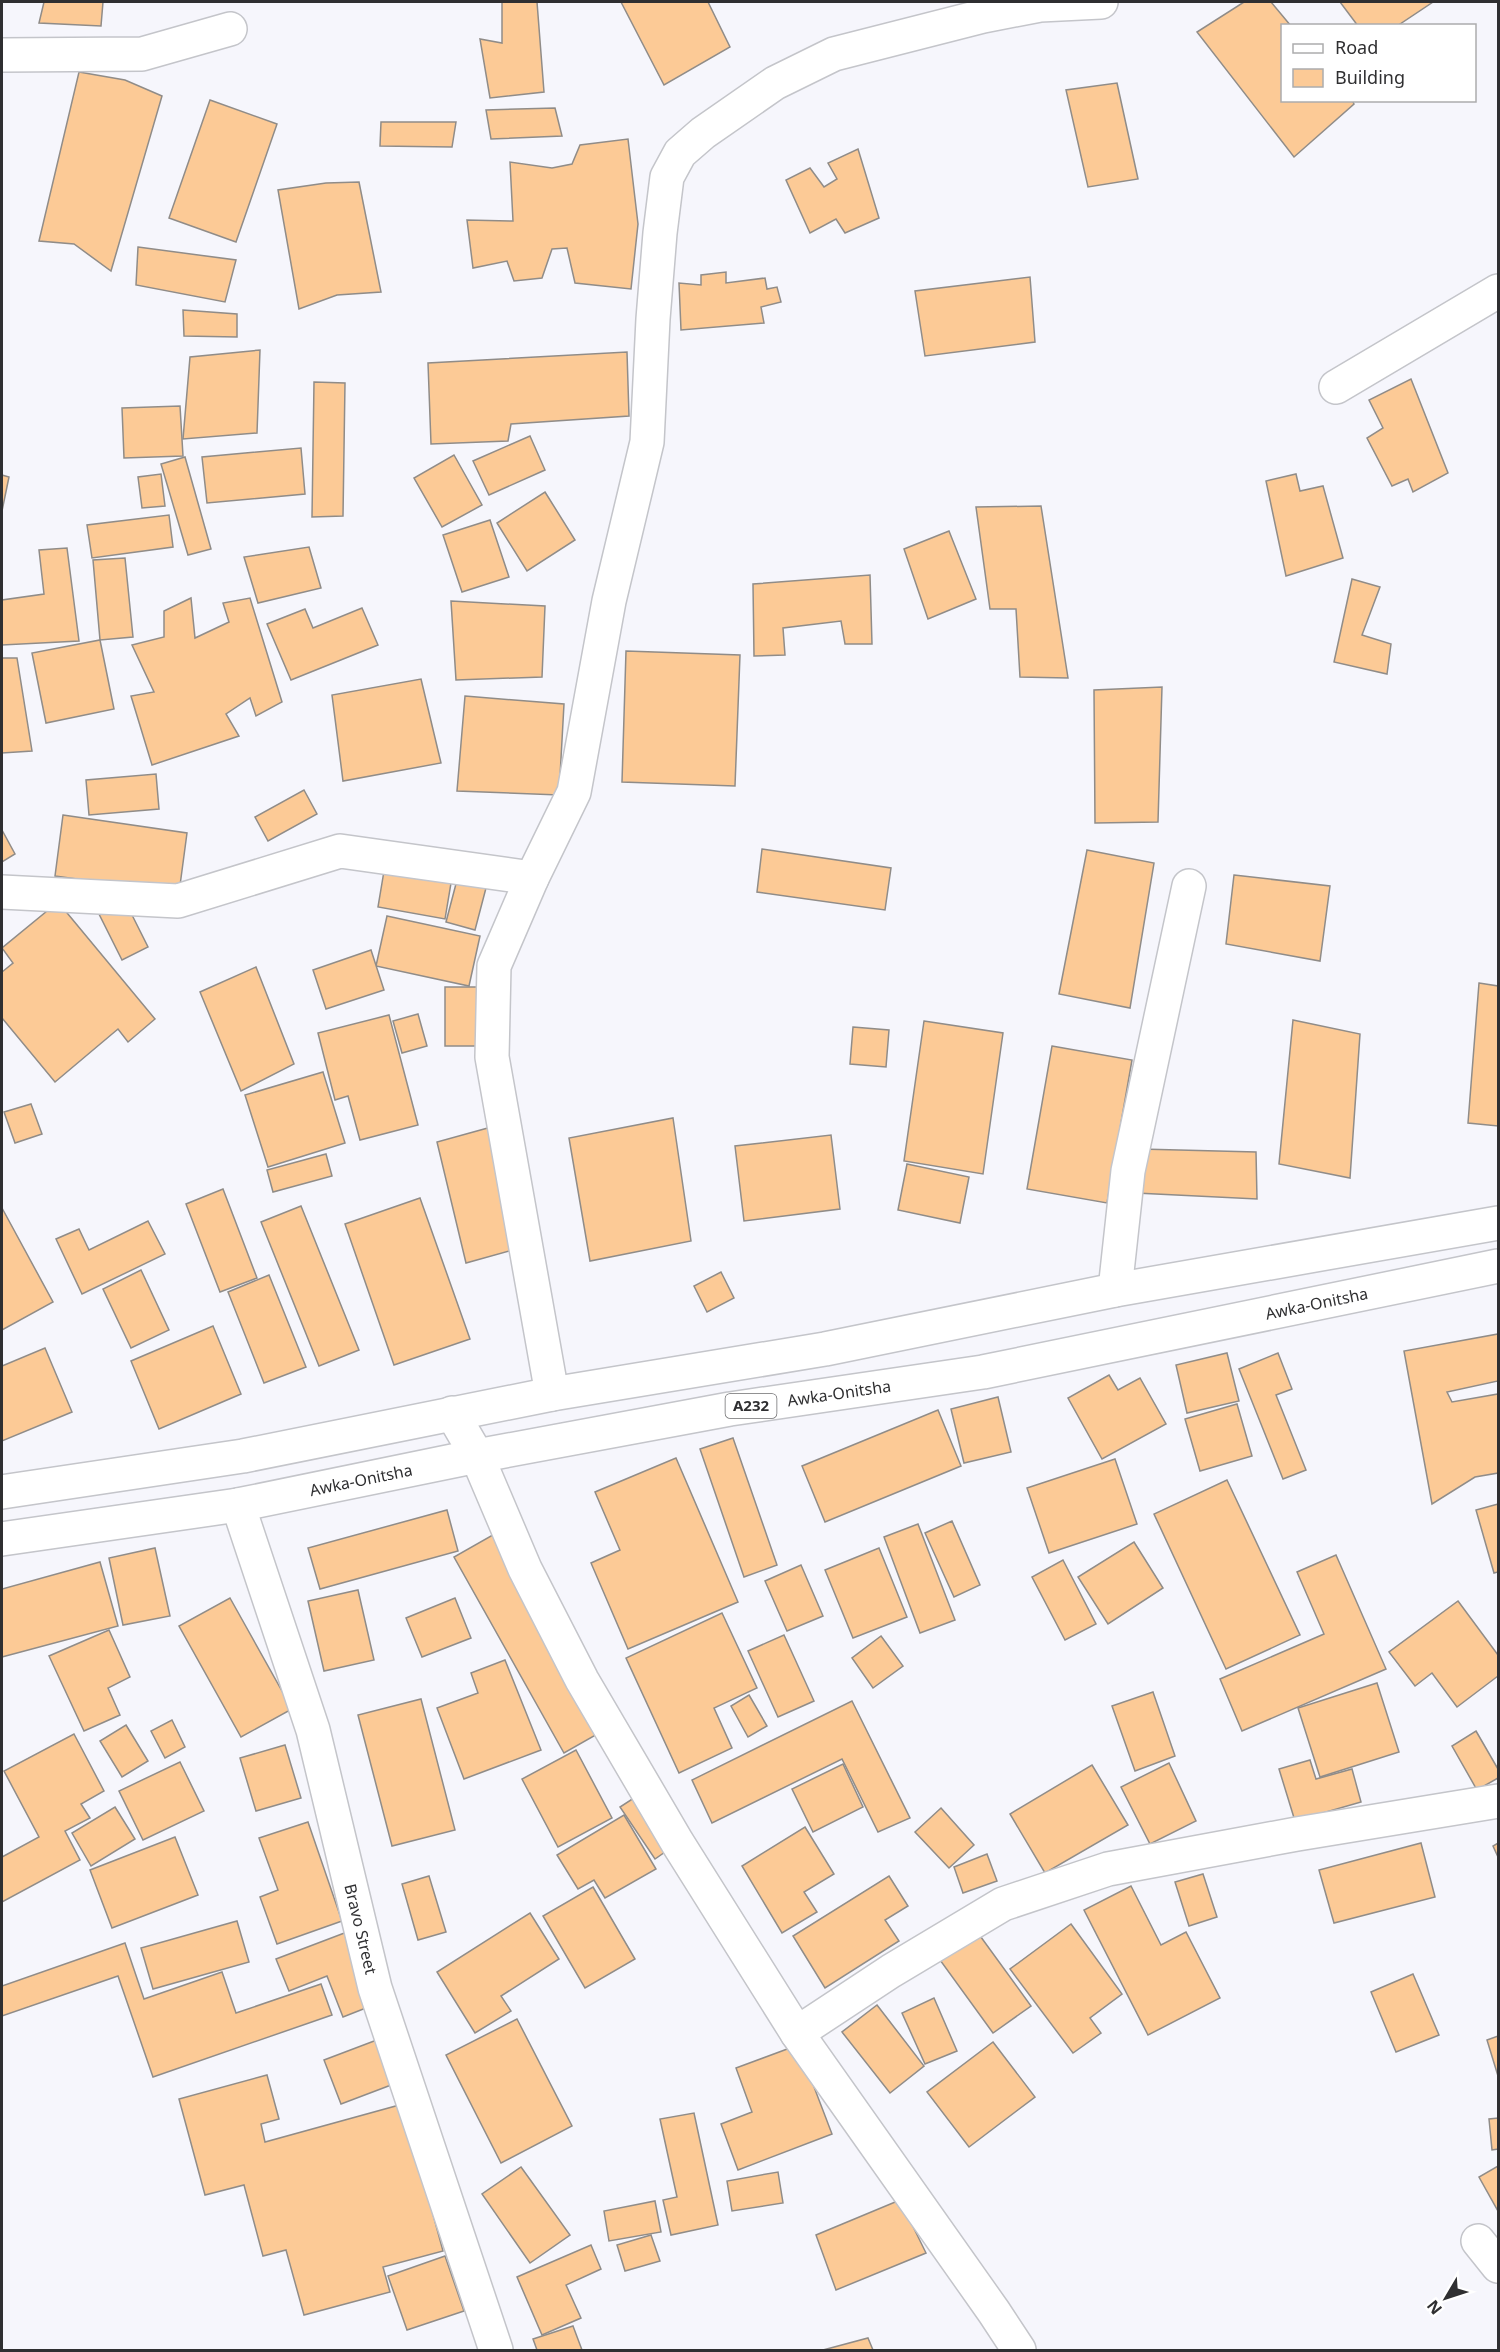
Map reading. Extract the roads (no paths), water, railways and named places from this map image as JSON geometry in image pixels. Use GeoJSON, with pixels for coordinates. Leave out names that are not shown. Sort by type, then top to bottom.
{"type":"FeatureCollection","features":[{"type":"Feature","properties":{"kind":"street"},"geometry":{"type":"LineString","coordinates":[[552,1394],[492,1058],[494,966],[532,878],[574,792],[609,601],[647,442],[653,319],[667,177],[680,153],[703,133],[775,83],[834,54],[942,25],[1040,3],[1101,2]]}},
{"type":"Feature","properties":{"kind":"street"},"geometry":{"type":"LineString","coordinates":[[2,55],[142,54],[230,29]]}},
{"type":"Feature","properties":{"kind":"street"},"geometry":{"type":"LineString","coordinates":[[1336,387],[1498,291]]}},
{"type":"Feature","properties":{"kind":"street"},"geometry":{"type":"LineString","coordinates":[[2,892],[178,901],[340,851],[532,878]]}},
{"type":"Feature","properties":{"kind":"street"},"geometry":{"type":"LineString","coordinates":[[1115,1290],[1128,1171],[1189,886]]}},
{"type":"Feature","properties":{"kind":"street"},"geometry":{"type":"LineString","coordinates":[[2,1492],[243,1456],[552,1394],[825,1349],[1115,1290],[1498,1223]]}},
{"type":"Feature","properties":{"kind":"street","name":"Awka-Onitsha"},"geometry":{"type":"LineString","coordinates":[[2,1539],[238,1505],[477,1456],[730,1409],[983,1372],[1498,1266]]}},
{"type":"Feature","properties":{"kind":"street"},"geometry":{"type":"LineString","coordinates":[[452,1413],[477,1456],[525,1569],[582,1680],[677,1842],[797,2033],[1019,2350]]}},
{"type":"Feature","properties":{"kind":"street","name":"Bravo Street"},"geometry":{"type":"LineString","coordinates":[[238,1505],[313,1730],[375,1988],[496,2350]]}},
{"type":"Feature","properties":{"kind":"street"},"geometry":{"type":"LineString","coordinates":[[797,2033],[891,1971],[1003,1904],[1108,1869],[1297,1834],[1498,1801]]}}]}
